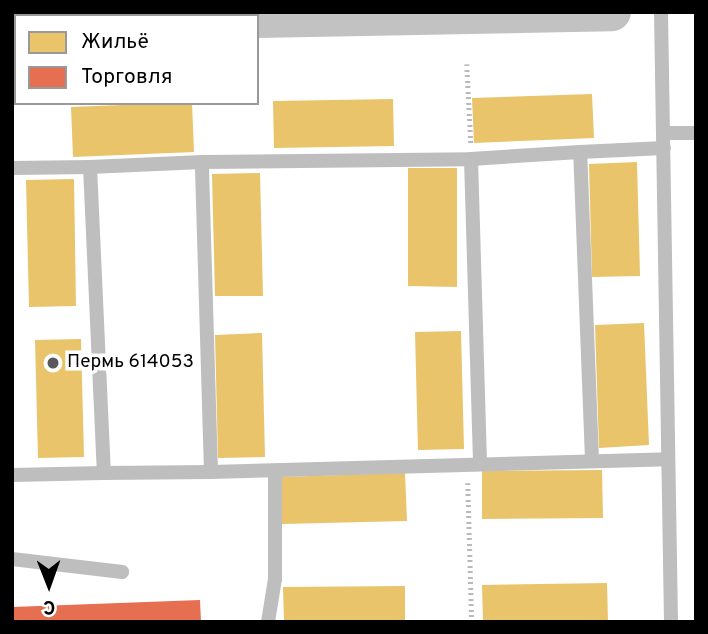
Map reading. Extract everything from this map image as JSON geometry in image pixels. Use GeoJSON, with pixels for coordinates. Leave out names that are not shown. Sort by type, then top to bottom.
{"type":"FeatureCollection","features":[{"type":"Feature","properties":{"kind":"main road"},"geometry":{"type":"LineString","coordinates":[[259,19],[315,15],[612,12]]}},
{"type":"Feature","properties":{"kind":"lane"},"geometry":{"type":"LineString","coordinates":[[661,12],[671,622]]}},
{"type":"Feature","properties":{"kind":"lane"},"geometry":{"type":"LineString","coordinates":[[12,168],[202,162],[471,159],[580,152],[663,141],[696,133]]}},
{"type":"Feature","properties":{"kind":"lane"},"geometry":{"type":"LineString","coordinates":[[580,152],[592,460]]}},
{"type":"Feature","properties":{"kind":"lane"},"geometry":{"type":"LineString","coordinates":[[471,159],[474,463]]}},
{"type":"Feature","properties":{"kind":"lane"},"geometry":{"type":"LineString","coordinates":[[202,162],[211,472]]}},
{"type":"Feature","properties":{"kind":"lane"},"geometry":{"type":"LineString","coordinates":[[90,167],[104,473]]}},
{"type":"Feature","properties":{"kind":"lane"},"geometry":{"type":"LineString","coordinates":[[12,475],[275,471],[668,459]]}},
{"type":"Feature","properties":{"kind":"lane"},"geometry":{"type":"LineString","coordinates":[[268,622],[275,579],[275,471]]}},
{"type":"Feature","properties":{"kind":"lane"},"geometry":{"type":"LineString","coordinates":[[12,559],[122,572]]}},
{"type":"Feature","properties":{"kind":"path"},"geometry":{"type":"LineString","coordinates":[[467,64],[471,159]]}},
{"type":"Feature","properties":{"kind":"path"},"geometry":{"type":"LineString","coordinates":[[472,622],[474,463]]}},
{"type":"Feature","properties":{"kind":"building: Жильё"},"geometry":{"type":"Polygon","coordinates":[[[592,94],[594,138],[474,143],[472,98],[592,94]]]}},
{"type":"Feature","properties":{"kind":"building: Жильё"},"geometry":{"type":"Polygon","coordinates":[[[393,99],[394,146],[274,148],[273,101],[393,99]]]}},
{"type":"Feature","properties":{"kind":"building: Жильё"},"geometry":{"type":"Polygon","coordinates":[[[192,105],[194,152],[73,157],[71,107],[192,105]]]}},
{"type":"Feature","properties":{"kind":"building: Жильё"},"geometry":{"type":"Polygon","coordinates":[[[637,162],[640,276],[592,277],[589,164],[637,162]]]}},
{"type":"Feature","properties":{"kind":"building: Жильё"},"geometry":{"type":"Polygon","coordinates":[[[408,168],[457,168],[457,287],[408,286],[408,168]]]}},
{"type":"Feature","properties":{"kind":"building: Жильё"},"geometry":{"type":"Polygon","coordinates":[[[260,173],[263,296],[215,296],[212,174],[260,173]]]}},
{"type":"Feature","properties":{"kind":"building: Жильё"},"geometry":{"type":"Polygon","coordinates":[[[74,179],[76,306],[29,307],[26,180],[74,179]]]}},
{"type":"Feature","properties":{"kind":"building: Жильё"},"geometry":{"type":"Polygon","coordinates":[[[644,323],[649,445],[599,448],[595,325],[644,323]]]}},
{"type":"Feature","properties":{"kind":"building: Жильё"},"geometry":{"type":"Polygon","coordinates":[[[461,331],[464,449],[418,450],[415,332],[461,331]]]}},
{"type":"Feature","properties":{"kind":"building: Жильё"},"geometry":{"type":"Polygon","coordinates":[[[262,333],[265,457],[218,458],[215,335],[262,333]]]}},
{"type":"Feature","properties":{"kind":"building: Жильё"},"geometry":{"type":"Polygon","coordinates":[[[81,339],[84,457],[38,458],[35,340],[81,339]]]}},
{"type":"Feature","properties":{"kind":"building: Жильё"},"geometry":{"type":"Polygon","coordinates":[[[602,470],[603,518],[482,519],[482,471],[602,470]]]}},
{"type":"Feature","properties":{"kind":"building: Жильё"},"geometry":{"type":"Polygon","coordinates":[[[405,473],[407,521],[282,524],[281,477],[405,473]]]}},
{"type":"Feature","properties":{"kind":"building: Жильё"},"geometry":{"type":"Polygon","coordinates":[[[607,583],[608,622],[483,622],[482,585],[607,583]]]}},
{"type":"Feature","properties":{"kind":"building: Жильё"},"geometry":{"type":"Polygon","coordinates":[[[405,586],[405,622],[284,622],[283,587],[405,586]]]}},
{"type":"Feature","properties":{"kind":"building: Торговля"},"geometry":{"type":"Polygon","coordinates":[[[200,600],[201,622],[12,622],[12,607],[200,600]]]}},
{"type":"Feature","properties":{"kind":"place","name":"Пермь 614053"},"geometry":{"type":"Point","coordinates":[53,363]}}]}
